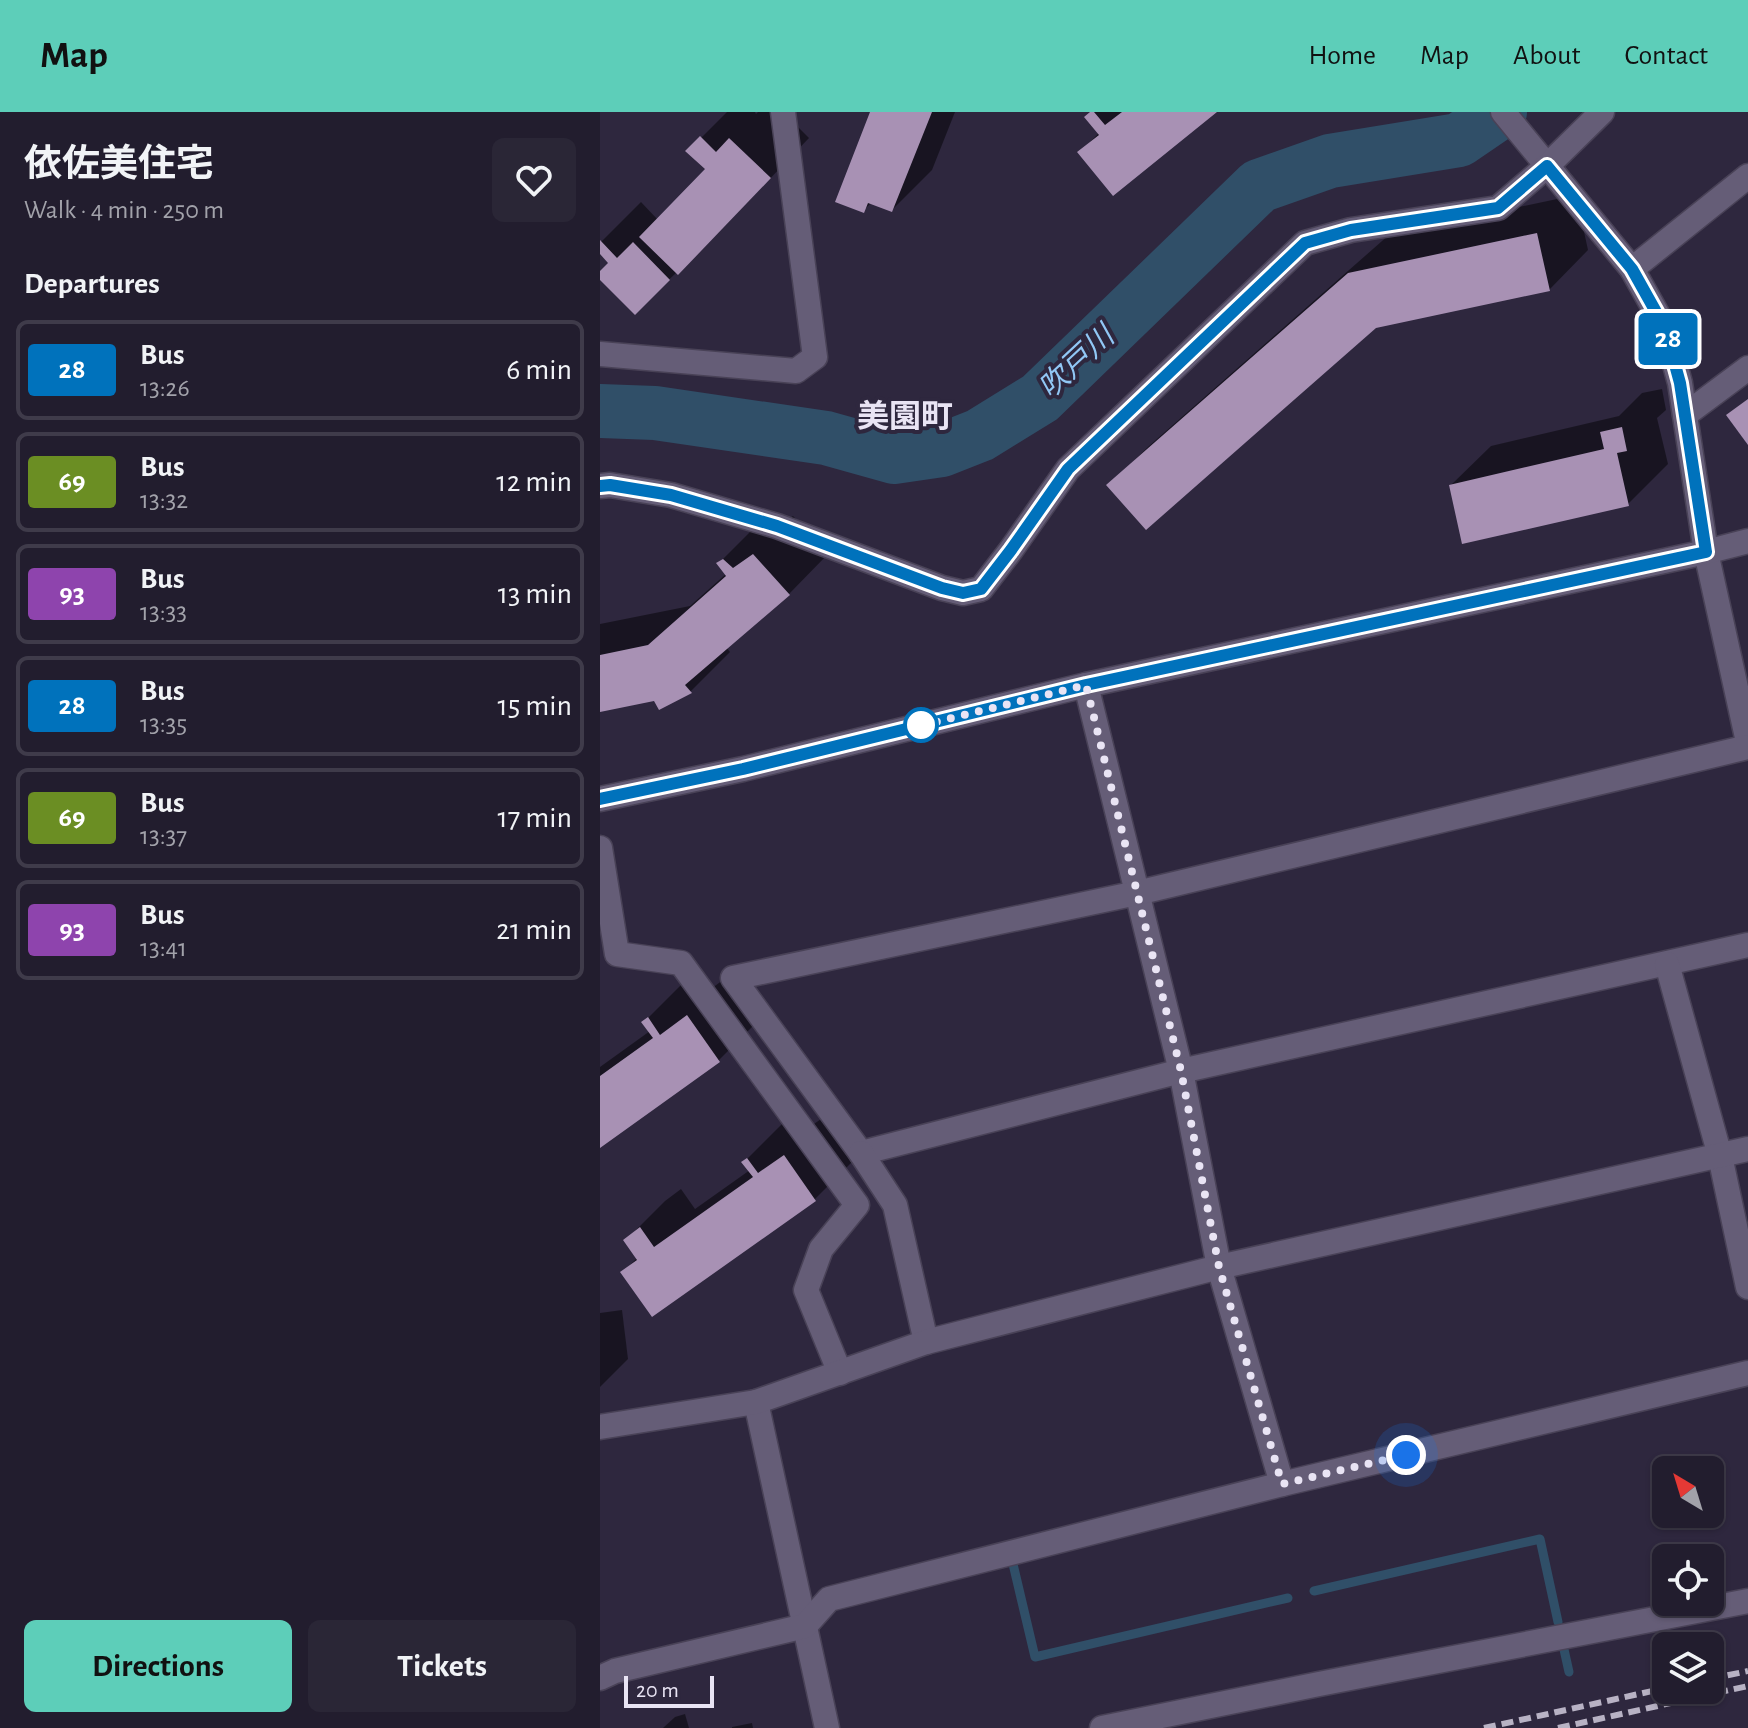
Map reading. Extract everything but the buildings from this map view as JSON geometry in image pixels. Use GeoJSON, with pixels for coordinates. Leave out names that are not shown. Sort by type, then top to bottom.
{"type":"FeatureCollection","features":[{"type":"Feature","properties":{"kind":"street"},"geometry":{"type":"LineString","coordinates":[[600,354],[796,371],[815,357],[783,112]]}},
{"type":"Feature","properties":{"kind":"street"},"geometry":{"type":"LineString","coordinates":[[926,1342],[895,1205],[861,1153],[733,978],[1137,893],[1748,745],[1706,552],[1680,383],[1665,328],[1632,269],[1503,112]]}},
{"type":"Feature","properties":{"kind":"street"},"geometry":{"type":"LineString","coordinates":[[600,486],[671,495],[777,526],[942,588],[963,593],[981,589],[1068,469],[1305,243],[1351,230],[1498,208],[1602,112]]}},
{"type":"Feature","properties":{"kind":"street"},"geometry":{"type":"LineString","coordinates":[[1632,269],[1748,176]]}},
{"type":"Feature","properties":{"kind":"street"},"geometry":{"type":"LineString","coordinates":[[1685,415],[1748,368]]}},
{"type":"Feature","properties":{"kind":"street"},"geometry":{"type":"LineString","coordinates":[[600,799],[743,769],[1086,685],[1748,541]]}},
{"type":"Feature","properties":{"kind":"street"},"geometry":{"type":"LineString","coordinates":[[1086,685],[1181,1071],[1219,1267],[1282,1484]]}},
{"type":"Feature","properties":{"kind":"street"},"geometry":{"type":"LineString","coordinates":[[600,848],[617,954],[681,963],[857,1205],[821,1249],[806,1290],[840,1373]]}},
{"type":"Feature","properties":{"kind":"street"},"geometry":{"type":"LineString","coordinates":[[861,1153],[1181,1071],[1748,945]]}},
{"type":"Feature","properties":{"kind":"street"},"geometry":{"type":"LineString","coordinates":[[1667,964],[1720,1156],[1748,1287]]}},
{"type":"Feature","properties":{"kind":"street"},"geometry":{"type":"LineString","coordinates":[[600,1427],[756,1402],[926,1342],[1219,1267],[1748,1149]]}},
{"type":"Feature","properties":{"kind":"street"},"geometry":{"type":"LineString","coordinates":[[600,1678],[615,1671],[805,1626],[829,1599],[1282,1484],[1748,1373]]}},
{"type":"Feature","properties":{"kind":"street"},"geometry":{"type":"LineString","coordinates":[[756,1402],[827,1728]]}},
{"type":"Feature","properties":{"kind":"street"},"geometry":{"type":"LineString","coordinates":[[1102,1728],[1748,1601]]}},
{"type":"Feature","properties":{"kind":"waterway","name":"吹戸川"},"geometry":{"type":"LineString","coordinates":[[600,411],[655,413],[826,438],[894,457],[942,450],[980,435],[1040,398],[1259,186],[1330,161],[1459,140],[1500,112]]}},
{"type":"Feature","properties":{"kind":"waterway"},"geometry":{"type":"LineString","coordinates":[[1314,1591],[1540,1539],[1558,1622]]}},
{"type":"Feature","properties":{"kind":"waterway"},"geometry":{"type":"LineString","coordinates":[[1013,1564],[1035,1657],[1288,1598]]}},
{"type":"Feature","properties":{"kind":"waterway"},"geometry":{"type":"LineString","coordinates":[[1563,1645],[1569,1672]]}},
{"type":"Feature","properties":{"kind":"railway"},"geometry":{"type":"LineString","coordinates":[[1724,1676],[1748,1671]]}},
{"type":"Feature","properties":{"kind":"railway"},"geometry":{"type":"LineString","coordinates":[[1558,1728],[1748,1686]]}},
{"type":"Feature","properties":{"kind":"railway"},"geometry":{"type":"LineString","coordinates":[[1484,1728],[1652,1691]]}},
{"type":"Feature","properties":{"kind":"bus line","name":"28"},"geometry":{"type":"LineString","coordinates":[[600,486],[671,495],[777,526],[942,588],[963,593],[981,589],[1068,469],[1305,243],[1351,230],[1498,208],[1547,166],[1632,269],[1665,328],[1680,383],[1706,552],[1086,685],[743,769],[600,799]]}},
{"type":"Feature","properties":{"kind":"district","name":"美園町"},"geometry":{"type":"Point","coordinates":[905,416]}},
{"type":"Feature","properties":{"kind":"route"},"geometry":{"type":"LineString","coordinates":[[921,725],[915,727],[1086,685],[1181,1071],[1219,1267],[1282,1484],[1406,1455]]}}]}
